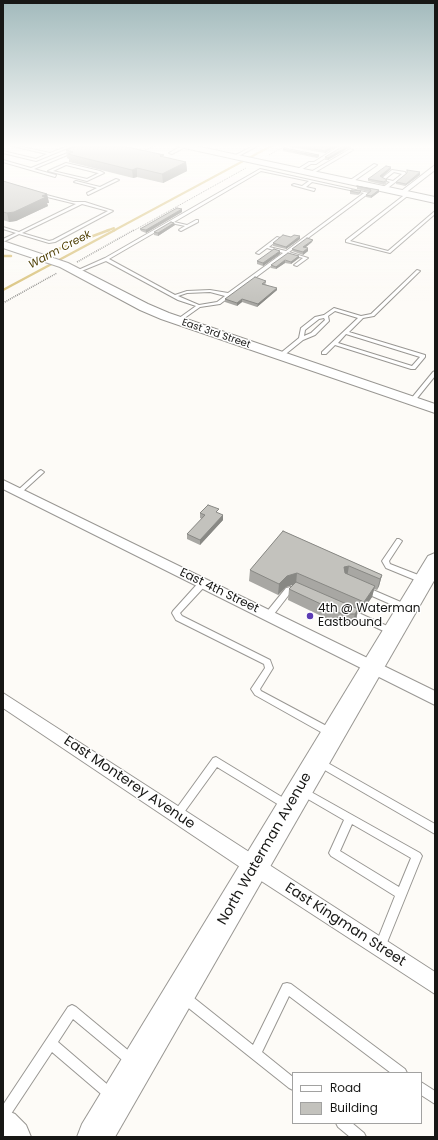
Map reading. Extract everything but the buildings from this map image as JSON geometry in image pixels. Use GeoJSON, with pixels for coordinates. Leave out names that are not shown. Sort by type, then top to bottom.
{"type":"FeatureCollection","features":[{"type":"Feature","properties":{"kind":"main road","name":"East 3rd Street"},"geometry":{"type":"LineString","coordinates":[[3,244],[70,268],[144,307],[177,321],[435,409]]}},
{"type":"Feature","properties":{"kind":"main road","name":"North Waterman Avenue"},"geometry":{"type":"LineString","coordinates":[[96,1137],[435,561]]}},
{"type":"Feature","properties":{"kind":"main road"},"geometry":{"type":"LineString","coordinates":[[3,1126],[14,1137]]}},
{"type":"Feature","properties":{"kind":"street","name":"East 4th Street"},"geometry":{"type":"LineString","coordinates":[[3,484],[435,698]]}},
{"type":"Feature","properties":{"kind":"street","name":"East Monterey Avenue"},"geometry":{"type":"LineString","coordinates":[[3,700],[255,867]]}},
{"type":"Feature","properties":{"kind":"street","name":"East Kingman Street"},"geometry":{"type":"LineString","coordinates":[[255,867],[435,984]]}},
{"type":"Feature","properties":{"kind":"lane"},"geometry":{"type":"LineString","coordinates":[[3,228],[54,241],[111,211],[60,198]]}},
{"type":"Feature","properties":{"kind":"lane"},"geometry":{"type":"LineString","coordinates":[[70,268],[106,259],[212,198]]}},
{"type":"Feature","properties":{"kind":"lane"},"geometry":{"type":"LineString","coordinates":[[177,321],[198,306],[218,303],[361,198]]}},
{"type":"Feature","properties":{"kind":"lane"},"geometry":{"type":"LineString","coordinates":[[400,198],[348,241],[389,252],[435,212]]}},
{"type":"Feature","properties":{"kind":"lane"},"geometry":{"type":"LineString","coordinates":[[3,241],[81,203]]}},
{"type":"Feature","properties":{"kind":"lane"},"geometry":{"type":"LineString","coordinates":[[181,230],[197,221]]}},
{"type":"Feature","properties":{"kind":"lane"},"geometry":{"type":"LineString","coordinates":[[171,222],[188,226]]}},
{"type":"Feature","properties":{"kind":"lane"},"geometry":{"type":"LineString","coordinates":[[258,253],[278,238]]}},
{"type":"Feature","properties":{"kind":"lane"},"geometry":{"type":"LineString","coordinates":[[266,247],[306,258]]}},
{"type":"Feature","properties":{"kind":"lane"},"geometry":{"type":"LineString","coordinates":[[296,265],[312,253]]}},
{"type":"Feature","properties":{"kind":"lane"},"geometry":{"type":"LineString","coordinates":[[106,259],[198,306]]}},
{"type":"Feature","properties":{"kind":"lane"},"geometry":{"type":"LineString","coordinates":[[300,339],[303,329],[317,318],[326,316],[334,309],[361,317],[372,315],[418,271]]}},
{"type":"Feature","properties":{"kind":"lane"},"geometry":{"type":"LineString","coordinates":[[176,296],[187,292],[210,291],[229,295]]}},
{"type":"Feature","properties":{"kind":"lane"},"geometry":{"type":"LineString","coordinates":[[280,356],[300,339],[313,334],[327,320],[326,316]]}},
{"type":"Feature","properties":{"kind":"lane"},"geometry":{"type":"LineString","coordinates":[[324,353],[361,317]]}},
{"type":"Feature","properties":{"kind":"lane"},"geometry":{"type":"LineString","coordinates":[[334,343],[413,368],[423,356],[345,332]]}},
{"type":"Feature","properties":{"kind":"lane"},"geometry":{"type":"LineString","coordinates":[[412,401],[432,381],[435,373]]}},
{"type":"Feature","properties":{"kind":"lane"},"geometry":{"type":"LineString","coordinates":[[19,492],[42,472]]}},
{"type":"Feature","properties":{"kind":"lane"},"geometry":{"type":"LineString","coordinates":[[399,541],[385,561],[388,566],[424,580]]}},
{"type":"Feature","properties":{"kind":"lane"},"geometry":{"type":"LineString","coordinates":[[203,584],[176,613],[179,618],[267,662],[269,668],[255,689],[258,693],[333,734]]}},
{"type":"Feature","properties":{"kind":"lane"},"geometry":{"type":"LineString","coordinates":[[360,587],[407,608]]}},
{"type":"Feature","properties":{"kind":"lane"},"geometry":{"type":"LineString","coordinates":[[268,616],[289,590],[294,588],[302,591]]}},
{"type":"Feature","properties":{"kind":"lane"},"geometry":{"type":"LineString","coordinates":[[344,610],[393,632]]}},
{"type":"Feature","properties":{"kind":"lane"},"geometry":{"type":"LineString","coordinates":[[317,760],[435,829]]}},
{"type":"Feature","properties":{"kind":"lane"},"geometry":{"type":"LineString","coordinates":[[176,815],[216,761],[295,798],[350,818],[417,856],[379,948]]}},
{"type":"Feature","properties":{"kind":"lane"},"geometry":{"type":"LineString","coordinates":[[350,818],[334,853],[402,894]]}},
{"type":"Feature","properties":{"kind":"lane"},"geometry":{"type":"LineString","coordinates":[[255,1054],[287,988],[400,1072]]}},
{"type":"Feature","properties":{"kind":"lane"},"geometry":{"type":"LineString","coordinates":[[180,994],[292,1083]]}},
{"type":"Feature","properties":{"kind":"lane"},"geometry":{"type":"LineString","coordinates":[[3,1116],[72,1011],[138,1066]]}},
{"type":"Feature","properties":{"kind":"lane"},"geometry":{"type":"LineString","coordinates":[[51,1043],[117,1100]]}},
{"type":"Feature","properties":{"kind":"lane"},"geometry":{"type":"LineString","coordinates":[[422,1089],[435,1098]]}},
{"type":"Feature","properties":{"kind":"lane"},"geometry":{"type":"LineString","coordinates":[[343,1124],[360,1137]]}},
{"type":"Feature","properties":{"kind":"path"},"geometry":{"type":"LineString","coordinates":[[3,303],[70,268],[191,198]]}},
{"type":"Feature","properties":{"kind":"waterway","name":"Warm Creek"},"geometry":{"type":"LineString","coordinates":[[113,231],[174,198]]}},
{"type":"Feature","properties":{"kind":"waterway","name":"Warm Creek"},"geometry":{"type":"LineString","coordinates":[[106,231],[114,228]]}},
{"type":"Feature","properties":{"kind":"waterway"},"geometry":{"type":"LineString","coordinates":[[53,251],[109,230]]}},
{"type":"Feature","properties":{"kind":"waterway","name":"Warm Creek"},"geometry":{"type":"LineString","coordinates":[[3,290],[115,230]]}},
{"type":"Feature","properties":{"kind":"waterway"},"geometry":{"type":"LineString","coordinates":[[3,256],[11,256]]}},
{"type":"Feature","properties":{"kind":"place","name":"4th @ Waterman Eastbound"},"geometry":{"type":"Point","coordinates":[310,616]}}]}
